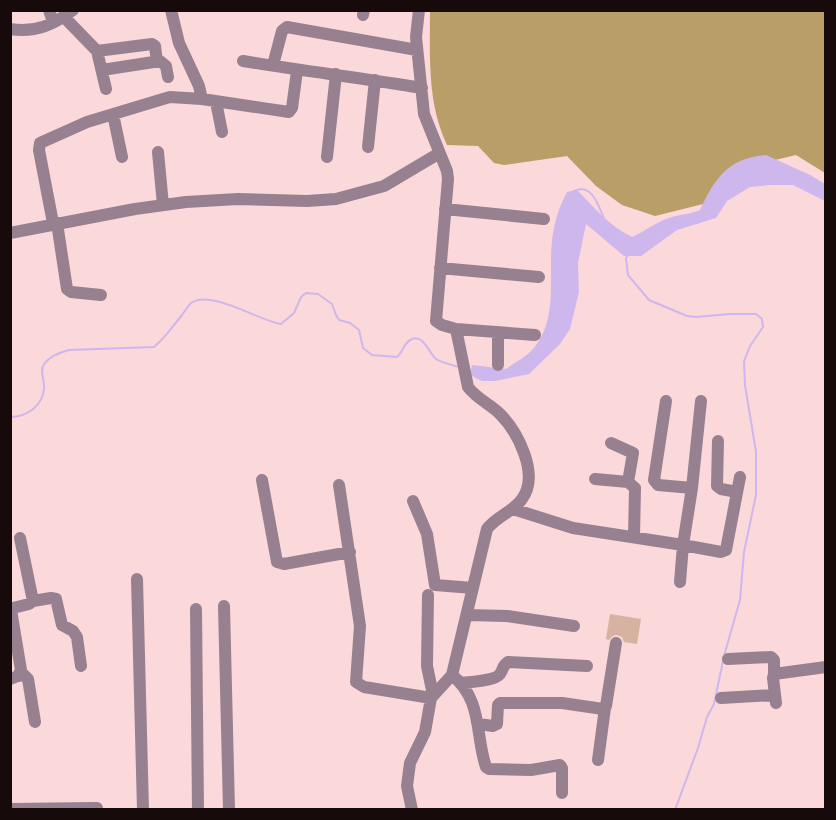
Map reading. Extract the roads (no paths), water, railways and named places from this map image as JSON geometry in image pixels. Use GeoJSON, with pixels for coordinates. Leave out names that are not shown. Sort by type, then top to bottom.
{"type":"FeatureCollection","features":[{"type":"Feature","properties":{"kind":"street"},"geometry":{"type":"LineString","coordinates":[[171,10],[176,34],[202,99]]}},
{"type":"Feature","properties":{"kind":"street"},"geometry":{"type":"LineString","coordinates":[[419,10],[417,50],[425,120],[448,179],[436,321],[442,326],[456,329],[535,335]]}},
{"type":"Feature","properties":{"kind":"street"},"geometry":{"type":"LineString","coordinates":[[10,29],[28,31],[60,15],[97,51],[106,89]]}},
{"type":"Feature","properties":{"kind":"street"},"geometry":{"type":"LineString","coordinates":[[273,65],[282,31],[287,27],[417,50]]}},
{"type":"Feature","properties":{"kind":"street"},"geometry":{"type":"LineString","coordinates":[[97,51],[152,44],[155,46],[157,62]]}},
{"type":"Feature","properties":{"kind":"street"},"geometry":{"type":"LineString","coordinates":[[243,60],[422,88]]}},
{"type":"Feature","properties":{"kind":"street"},"geometry":{"type":"LineString","coordinates":[[102,70],[157,62],[164,63],[168,77]]}},
{"type":"Feature","properties":{"kind":"street"},"geometry":{"type":"LineString","coordinates":[[101,295],[71,292],[68,289],[39,146],[44,140],[113,114],[170,97],[202,99],[289,112],[292,108],[297,70]]}},
{"type":"Feature","properties":{"kind":"street"},"geometry":{"type":"LineString","coordinates":[[327,157],[336,74]]}},
{"type":"Feature","properties":{"kind":"street"},"geometry":{"type":"LineString","coordinates":[[368,147],[375,80]]}},
{"type":"Feature","properties":{"kind":"street"},"geometry":{"type":"LineString","coordinates":[[216,102],[222,132]]}},
{"type":"Feature","properties":{"kind":"street"},"geometry":{"type":"LineString","coordinates":[[113,114],[122,157]]}},
{"type":"Feature","properties":{"kind":"street"},"geometry":{"type":"LineString","coordinates":[[158,152],[163,205]]}},
{"type":"Feature","properties":{"kind":"street"},"geometry":{"type":"LineString","coordinates":[[10,232],[163,205],[238,199],[307,201],[336,199],[384,186],[438,154]]}},
{"type":"Feature","properties":{"kind":"street"},"geometry":{"type":"LineString","coordinates":[[445,209],[544,219]]}},
{"type":"Feature","properties":{"kind":"street"},"geometry":{"type":"LineString","coordinates":[[440,268],[540,276]]}},
{"type":"Feature","properties":{"kind":"street"},"geometry":{"type":"LineString","coordinates":[[456,329],[466,379],[474,395],[493,408],[506,421],[526,457],[530,477],[524,497],[513,509],[493,522],[488,529],[472,588],[456,679],[468,695],[479,724],[486,767],[526,770],[560,765],[562,793]]}},
{"type":"Feature","properties":{"kind":"street"},"geometry":{"type":"LineString","coordinates":[[498,332],[498,365]]}},
{"type":"Feature","properties":{"kind":"street"},"geometry":{"type":"LineString","coordinates":[[666,400],[654,480],[658,485],[692,488]]}},
{"type":"Feature","properties":{"kind":"street"},"geometry":{"type":"LineString","coordinates":[[680,582],[701,401]]}},
{"type":"Feature","properties":{"kind":"street"},"geometry":{"type":"LineString","coordinates":[[718,441],[717,486],[737,492]]}},
{"type":"Feature","properties":{"kind":"street"},"geometry":{"type":"LineString","coordinates":[[612,444],[633,453],[628,482]]}},
{"type":"Feature","properties":{"kind":"street"},"geometry":{"type":"LineString","coordinates":[[513,509],[564,526],[721,552],[726,550],[740,477]]}},
{"type":"Feature","properties":{"kind":"street"},"geometry":{"type":"LineString","coordinates":[[595,479],[628,482],[633,485],[636,493],[634,537]]}},
{"type":"Feature","properties":{"kind":"street"},"geometry":{"type":"LineString","coordinates":[[262,480],[278,562],[284,564],[350,552]]}},
{"type":"Feature","properties":{"kind":"street"},"geometry":{"type":"LineString","coordinates":[[339,485],[360,626],[356,682],[364,687],[432,697],[456,679],[495,678],[500,674],[503,665],[508,662],[587,666]]}},
{"type":"Feature","properties":{"kind":"street"},"geometry":{"type":"LineString","coordinates":[[413,501],[427,534],[435,585],[472,588]]}},
{"type":"Feature","properties":{"kind":"street"},"geometry":{"type":"LineString","coordinates":[[20,538],[33,601]]}},
{"type":"Feature","properties":{"kind":"street"},"geometry":{"type":"LineString","coordinates":[[137,579],[143,810]]}},
{"type":"Feature","properties":{"kind":"street"},"geometry":{"type":"LineString","coordinates":[[412,810],[406,786],[408,771],[413,754],[425,732],[432,697],[427,655],[429,595]]}},
{"type":"Feature","properties":{"kind":"street"},"geometry":{"type":"LineString","coordinates":[[14,678],[21,670],[11,610],[33,601],[56,599],[62,625],[73,631],[77,637],[81,666]]}},
{"type":"Feature","properties":{"kind":"street"},"geometry":{"type":"LineString","coordinates":[[224,606],[229,810]]}},
{"type":"Feature","properties":{"kind":"street"},"geometry":{"type":"LineString","coordinates":[[196,609],[198,810]]}},
{"type":"Feature","properties":{"kind":"street"},"geometry":{"type":"LineString","coordinates":[[467,615],[517,616],[574,626]]}},
{"type":"Feature","properties":{"kind":"street"},"geometry":{"type":"LineString","coordinates":[[598,760],[616,644]]}},
{"type":"Feature","properties":{"kind":"street"},"geometry":{"type":"LineString","coordinates":[[721,698],[776,699],[772,678],[774,660],[771,657],[728,659]]}},
{"type":"Feature","properties":{"kind":"street"},"geometry":{"type":"LineString","coordinates":[[774,674],[825,667]]}},
{"type":"Feature","properties":{"kind":"street"},"geometry":{"type":"LineString","coordinates":[[14,678],[24,675],[28,679],[35,722]]}},
{"type":"Feature","properties":{"kind":"street"},"geometry":{"type":"LineString","coordinates":[[479,724],[493,726],[497,724],[500,703],[562,703],[605,708]]}},
{"type":"Feature","properties":{"kind":"street"},"geometry":{"type":"LineString","coordinates":[[10,809],[97,808]]}},
{"type":"Feature","properties":{"kind":"waterway"},"geometry":{"type":"LineString","coordinates":[[574,191],[581,189],[591,193],[605,221]]}},
{"type":"Feature","properties":{"kind":"waterway"},"geometry":{"type":"LineString","coordinates":[[629,254],[626,258],[628,275],[649,300],[687,316],[756,314],[762,319],[763,327],[750,346],[744,361],[745,385],[756,452],[756,495],[744,552],[740,600],[724,656]]}},
{"type":"Feature","properties":{"kind":"waterway"},"geometry":{"type":"LineString","coordinates":[[10,417],[28,413],[41,400],[44,388],[43,367],[52,357],[69,350],[154,347],[169,332],[191,303],[199,300],[221,302],[281,324],[294,313],[301,297],[306,293],[318,294],[332,304],[339,320],[350,323],[359,330],[363,348],[372,355],[397,357],[407,342],[416,338],[423,342],[436,359],[459,367]]}},
{"type":"Feature","properties":{"kind":"waterway"},"geometry":{"type":"LineString","coordinates":[[675,810],[707,717],[714,704],[723,661]]}}]}
